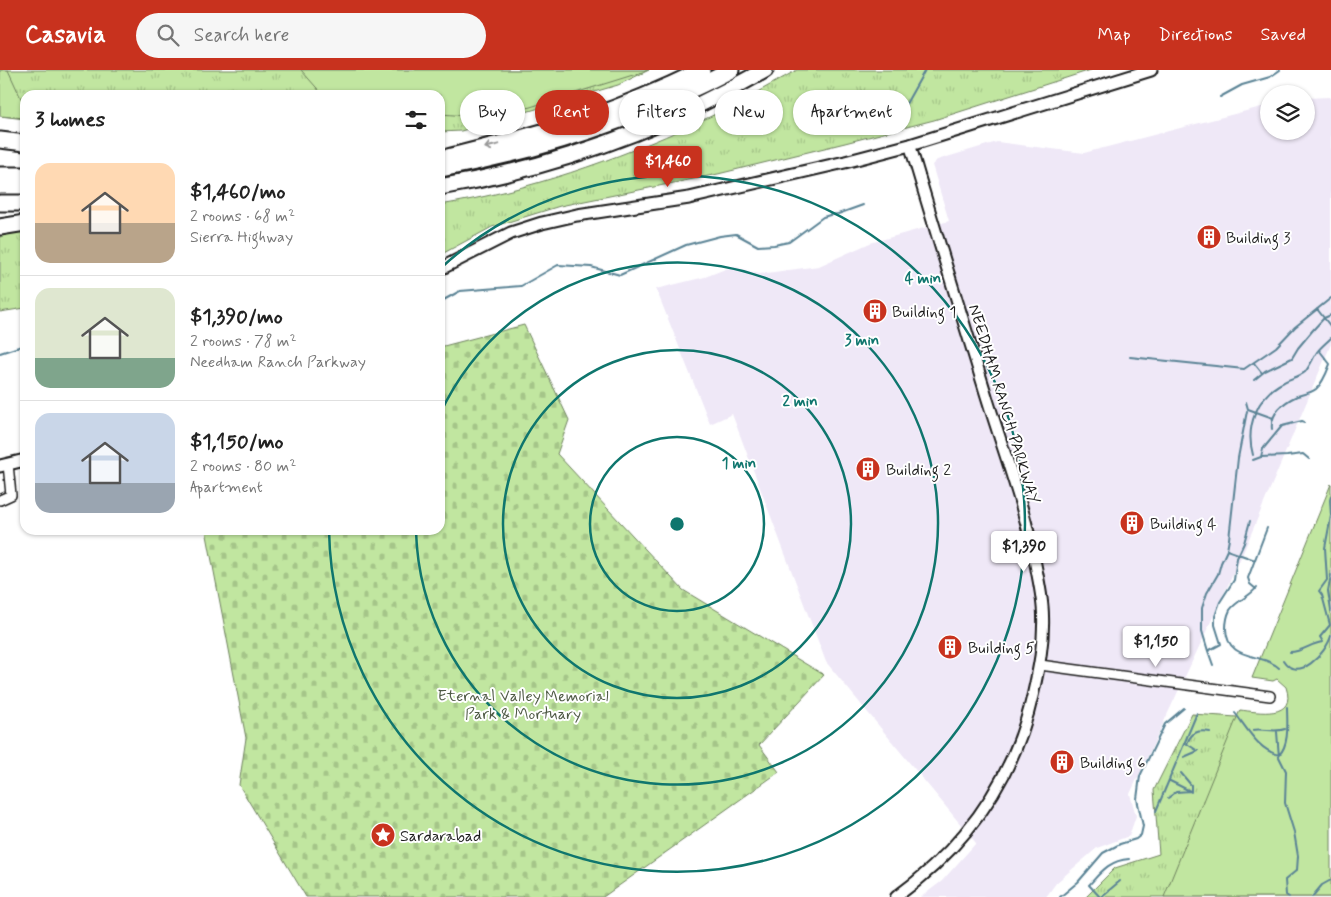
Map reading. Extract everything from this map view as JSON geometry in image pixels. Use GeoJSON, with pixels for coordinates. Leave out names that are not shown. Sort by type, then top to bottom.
{"type":"FeatureCollection","features":[{"type":"Feature","properties":{"kind":"highway"},"geometry":{"type":"LineString","coordinates":[[445,158],[526,137],[589,117],[648,95],[702,70]]}},
{"type":"Feature","properties":{"kind":"highway"},"geometry":{"type":"LineString","coordinates":[[445,168],[520,151],[624,119],[700,86],[731,70]]}},
{"type":"Feature","properties":{"kind":"highway"},"geometry":{"type":"LineString","coordinates":[[445,176],[500,164],[597,136],[648,117],[746,70]]}},
{"type":"Feature","properties":{"kind":"highway"},"geometry":{"type":"LineString","coordinates":[[445,186],[515,171],[599,145],[688,110],[765,70]]}},
{"type":"Feature","properties":{"kind":"highway"},"geometry":{"type":"LineString","coordinates":[[0,140],[20,142]]}},
{"type":"Feature","properties":{"kind":"highway"},"geometry":{"type":"LineString","coordinates":[[0,150],[20,150]]}},
{"type":"Feature","properties":{"kind":"highway"},"geometry":{"type":"LineString","coordinates":[[0,175],[20,175]]}},
{"type":"Feature","properties":{"kind":"highway"},"geometry":{"type":"LineString","coordinates":[[0,186],[20,186]]}},
{"type":"Feature","properties":{"kind":"highway"},"geometry":{"type":"LineString","coordinates":[[0,193],[20,193]]}},
{"type":"Feature","properties":{"kind":"highway"},"geometry":{"type":"LineString","coordinates":[[0,203],[20,203]]}},
{"type":"Feature","properties":{"kind":"highway"},"geometry":{"type":"LineString","coordinates":[[0,227],[20,225]]}},
{"type":"Feature","properties":{"kind":"main road"},"geometry":{"type":"LineString","coordinates":[[445,266],[511,233],[542,223],[577,215],[689,198],[785,177],[910,145],[1151,70]]}},
{"type":"Feature","properties":{"kind":"main road"},"geometry":{"type":"LineString","coordinates":[[4,465],[20,461]]}},
{"type":"Feature","properties":{"kind":"street","name":"NEEDHAM RANCH PARKWAY"},"geometry":{"type":"LineString","coordinates":[[896,897],[918,881],[960,840],[993,795],[1020,739],[1030,709],[1040,666],[1043,615],[1032,543],[910,145]]}},
{"type":"Feature","properties":{"kind":"street"},"geometry":{"type":"LineString","coordinates":[[0,500],[11,494],[4,465]]}},
{"type":"Feature","properties":{"kind":"street"},"geometry":{"type":"LineString","coordinates":[[1040,666],[1123,675],[1270,696]]}},
{"type":"Feature","properties":{"kind":"shaded area"},"geometry":{"type":"Polygon","coordinates":[[[1329,97],[1331,100],[1331,344],[1243,553],[1130,794],[1136,816],[1129,836],[1097,848],[1056,883],[1046,897],[921,897],[942,881],[976,843],[826,662],[732,414],[710,424],[656,289],[705,277],[733,266],[759,274],[819,266],[870,243],[949,221],[932,165],[937,160],[997,142],[1084,153],[1260,107],[1260,140],[1315,140],[1315,98],[1329,97]]]}},
{"type":"Feature","properties":{"kind":"green space"},"geometry":{"type":"Polygon","coordinates":[[[0,70],[649,70],[618,85],[601,90],[535,90],[535,109],[525,112],[525,90],[460,90],[460,131],[445,132],[445,90],[20,90],[20,118],[0,116],[0,70]]]}},
{"type":"Feature","properties":{"kind":"green space"},"geometry":{"type":"Polygon","coordinates":[[[0,70],[8,70],[20,96],[20,118],[0,116],[0,70]]]}},
{"type":"Feature","properties":{"kind":"green space"},"geometry":{"type":"Polygon","coordinates":[[[301,70],[649,70],[585,90],[535,90],[535,106],[525,109],[525,90],[460,90],[460,115],[445,114],[445,90],[319,90],[301,70]]]}},
{"type":"Feature","properties":{"kind":"green space"},"geometry":{"type":"Polygon","coordinates":[[[797,70],[1091,70],[911,126],[911,90],[793,90],[793,135],[876,135],[718,174],[560,206],[492,227],[445,252],[445,204],[538,183],[571,173],[670,135],[705,135],[705,119],[715,114],[715,135],[783,135],[783,90],[761,90],[797,70]]]}},
{"type":"Feature","properties":{"kind":"green space"},"geometry":{"type":"Polygon","coordinates":[[[20,231],[20,309],[0,312],[0,235],[20,231]]]}},
{"type":"Feature","properties":{"kind":"green space","name":"Eternal Valley Memorial Park & Mortuary"},"geometry":{"type":"Polygon","coordinates":[[[524,325],[569,420],[557,454],[683,590],[824,675],[759,745],[779,772],[603,897],[306,897],[239,785],[246,738],[207,535],[445,535],[445,346],[524,325]]]}},
{"type":"Feature","properties":{"kind":"green space"},"geometry":{"type":"Polygon","coordinates":[[[1331,484],[1331,897],[1164,897],[1240,710],[1274,712],[1286,705],[1288,698],[1286,687],[1277,679],[1273,681],[1252,678],[1331,484]]]}},
{"type":"Feature","properties":{"kind":"green space"},"geometry":{"type":"Polygon","coordinates":[[[1192,714],[1281,720],[1331,897],[1086,897],[1115,868],[1159,854],[1154,790],[1192,714]]]}},
{"type":"Feature","properties":{"kind":"waterway"},"geometry":{"type":"LineString","coordinates":[[911,95],[925,70]]}},
{"type":"Feature","properties":{"kind":"waterway"},"geometry":{"type":"LineString","coordinates":[[1220,97],[1242,85],[1270,77],[1280,70]]}},
{"type":"Feature","properties":{"kind":"waterway"},"geometry":{"type":"LineString","coordinates":[[445,299],[460,291],[521,286],[558,265],[591,267],[620,275],[686,245],[720,236],[736,234],[758,246],[789,242],[823,217],[863,205]]}},
{"type":"Feature","properties":{"kind":"waterway"},"geometry":{"type":"LineString","coordinates":[[1130,357],[1244,369],[1276,347],[1295,327],[1331,298]]}},
{"type":"Feature","properties":{"kind":"waterway"},"geometry":{"type":"LineString","coordinates":[[1317,309],[1331,327]]}},
{"type":"Feature","properties":{"kind":"waterway"},"geometry":{"type":"LineString","coordinates":[[1254,380],[1265,371],[1292,358],[1313,330],[1324,318],[1331,315]]}},
{"type":"Feature","properties":{"kind":"waterway"},"geometry":{"type":"LineString","coordinates":[[1253,455],[1251,444],[1252,423],[1260,403],[1275,388],[1305,372],[1317,352],[1331,338]]}},
{"type":"Feature","properties":{"kind":"waterway"},"geometry":{"type":"LineString","coordinates":[[0,353],[20,347]]}},
{"type":"Feature","properties":{"kind":"waterway"},"geometry":{"type":"LineString","coordinates":[[1272,429],[1273,418],[1287,401],[1314,390],[1323,381],[1330,364],[1319,350]]}},
{"type":"Feature","properties":{"kind":"waterway"},"geometry":{"type":"LineString","coordinates":[[1254,363],[1262,373]]}},
{"type":"Feature","properties":{"kind":"waterway"},"geometry":{"type":"LineString","coordinates":[[1246,402],[1248,409],[1273,418]]}},
{"type":"Feature","properties":{"kind":"waterway"},"geometry":{"type":"LineString","coordinates":[[1208,651],[1202,631],[1202,608],[1227,550],[1238,458],[1247,411]]}},
{"type":"Feature","properties":{"kind":"waterway"},"geometry":{"type":"LineString","coordinates":[[1261,457],[1263,449],[1282,426],[1304,422]]}},
{"type":"Feature","properties":{"kind":"waterway"},"geometry":{"type":"LineString","coordinates":[[1253,460],[1261,457],[1303,454],[1309,459]]}},
{"type":"Feature","properties":{"kind":"waterway"},"geometry":{"type":"LineString","coordinates":[[1290,652],[1299,651],[1323,642],[1320,637],[1330,625],[1322,595],[1319,591],[1327,580],[1325,548],[1331,516],[1331,496]]}},
{"type":"Feature","properties":{"kind":"waterway"},"geometry":{"type":"LineString","coordinates":[[1213,665],[1208,651],[1221,644],[1215,625],[1215,616],[1220,602],[1234,580],[1237,558],[1244,543],[1250,521]]}},
{"type":"Feature","properties":{"kind":"waterway"},"geometry":{"type":"LineString","coordinates":[[1256,589],[1250,584],[1248,578],[1267,528]]}},
{"type":"Feature","properties":{"kind":"waterway"},"geometry":{"type":"LineString","coordinates":[[1227,550],[1255,560]]}},
{"type":"Feature","properties":{"kind":"waterway"},"geometry":{"type":"LineString","coordinates":[[1331,575],[1328,591],[1331,611]]}},
{"type":"Feature","properties":{"kind":"waterway"},"geometry":{"type":"LineString","coordinates":[[1257,587],[1230,610],[1226,624],[1228,639],[1232,647],[1239,652],[1272,663],[1279,668]]}},
{"type":"Feature","properties":{"kind":"waterway"},"geometry":{"type":"LineString","coordinates":[[1283,660],[1289,667],[1296,669],[1303,667],[1318,657],[1331,636]]}},
{"type":"Feature","properties":{"kind":"waterway"},"geometry":{"type":"LineString","coordinates":[[1235,713],[1259,743],[1279,755],[1285,745],[1287,707]]}},
{"type":"Feature","properties":{"kind":"waterway"},"geometry":{"type":"LineString","coordinates":[[1060,897],[1078,882],[1103,853],[1141,835],[1143,826],[1137,799],[1140,776],[1165,724],[1184,708]]}},
{"type":"Feature","properties":{"kind":"waterway"},"geometry":{"type":"LineString","coordinates":[[1156,811],[1197,713]]}},
{"type":"Feature","properties":{"kind":"waterway"},"geometry":{"type":"LineString","coordinates":[[1253,730],[1277,731],[1285,729]]}},
{"type":"Feature","properties":{"kind":"waterway"},"geometry":{"type":"LineString","coordinates":[[1187,744],[1193,734],[1202,731],[1210,732]]}},
{"type":"Feature","properties":{"kind":"waterway"},"geometry":{"type":"LineString","coordinates":[[1277,732],[1279,757],[1286,771],[1285,803],[1294,832],[1298,856],[1297,870],[1285,880],[1286,895],[1289,897]]}},
{"type":"Feature","properties":{"kind":"waterway"},"geometry":{"type":"LineString","coordinates":[[1187,744],[1198,751]]}},
{"type":"Feature","properties":{"kind":"waterway"},"geometry":{"type":"LineString","coordinates":[[1184,757],[1198,751]]}},
{"type":"Feature","properties":{"kind":"waterway"},"geometry":{"type":"LineString","coordinates":[[1181,773],[1191,785],[1191,792]]}},
{"type":"Feature","properties":{"kind":"waterway"},"geometry":{"type":"LineString","coordinates":[[1170,781],[1190,791]]}},
{"type":"Feature","properties":{"kind":"waterway"},"geometry":{"type":"LineString","coordinates":[[1168,798],[1176,792],[1190,791]]}},
{"type":"Feature","properties":{"kind":"waterway"},"geometry":{"type":"LineString","coordinates":[[1100,897],[1089,885],[1111,864],[1129,859]]}},
{"type":"Feature","properties":{"kind":"waterway"},"geometry":{"type":"LineString","coordinates":[[1312,897],[1322,885],[1331,880]]}},
{"type":"Feature","properties":{"kind":"waterway"},"geometry":{"type":"LineString","coordinates":[[1101,897],[1120,881]]}},
{"type":"Feature","properties":{"kind":"place","name":"Building 3"},"geometry":{"type":"Point","coordinates":[1209,237]}},
{"type":"Feature","properties":{"kind":"place","name":"Building 1"},"geometry":{"type":"Point","coordinates":[875,311]}},
{"type":"Feature","properties":{"kind":"place","name":"Building 2"},"geometry":{"type":"Point","coordinates":[868,469]}},
{"type":"Feature","properties":{"kind":"place","name":"Building 4"},"geometry":{"type":"Point","coordinates":[1132,523]}},
{"type":"Feature","properties":{"kind":"place","name":"Building 5"},"geometry":{"type":"Point","coordinates":[950,647]}},
{"type":"Feature","properties":{"kind":"place","name":"Building 6"},"geometry":{"type":"Point","coordinates":[1062,762]}},
{"type":"Feature","properties":{"kind":"place","name":"Sardarabad"},"geometry":{"type":"Point","coordinates":[383,835]}}]}
